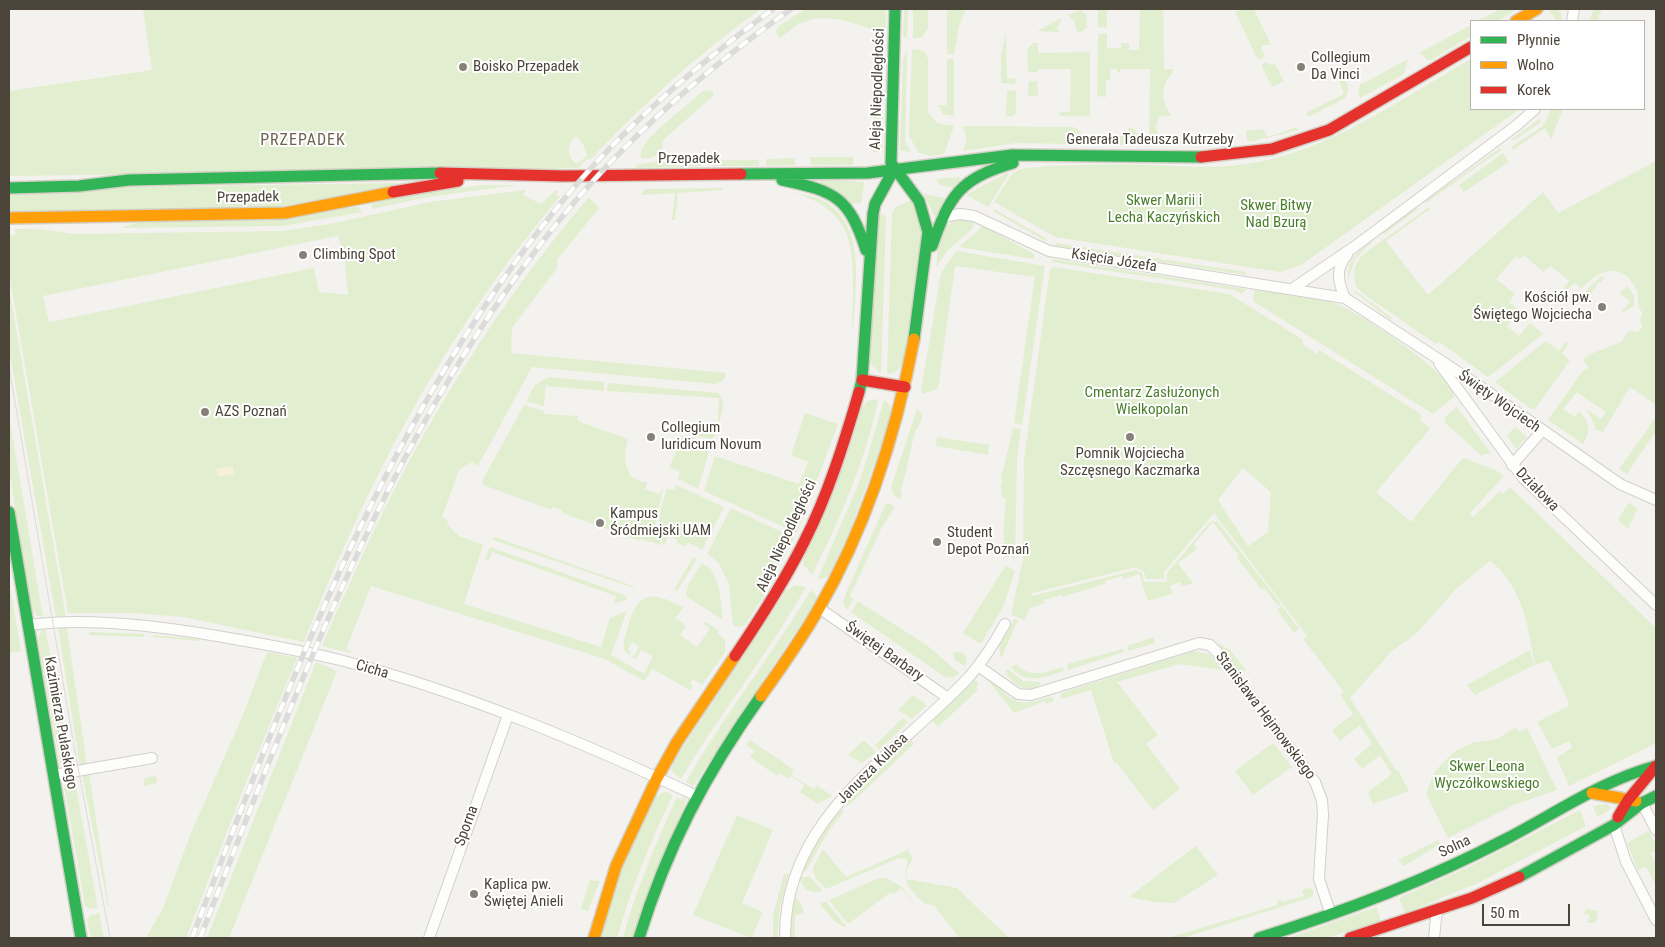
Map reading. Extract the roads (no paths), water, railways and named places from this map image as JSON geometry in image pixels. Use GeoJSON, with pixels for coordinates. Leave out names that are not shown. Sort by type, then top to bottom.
{"type":"FeatureCollection","features":[{"type":"Feature","properties":{"kind":"street","name":"Aleja Niepodległości"},"geometry":{"type":"LineString","coordinates":[[594,938],[616,866],[658,776],[693,718],[772,602],[792,567],[814,520],[840,455],[862,380],[868,259],[875,204],[893,171],[891,154],[895,9]]}},
{"type":"Feature","properties":{"kind":"street"},"geometry":{"type":"LineString","coordinates":[[1518,20],[1537,9]]}},
{"type":"Feature","properties":{"kind":"street","name":"Generała Tadeusza Kutrzeby"},"geometry":{"type":"LineString","coordinates":[[893,171],[1012,155],[1038,157],[1214,157],[1272,149],[1329,130],[1470,48]]}},
{"type":"Feature","properties":{"kind":"street"},"geometry":{"type":"LineString","coordinates":[[1292,289],[1354,247],[1517,125],[1534,110]]}},
{"type":"Feature","properties":{"kind":"street","name":"Aleja Niepodległości"},"geometry":{"type":"LineString","coordinates":[[925,266],[942,217],[954,195],[972,178],[985,170],[1038,157]]}},
{"type":"Feature","properties":{"kind":"street","name":"Aleja Niepodległości"},"geometry":{"type":"LineString","coordinates":[[639,938],[666,861],[697,796],[731,739],[786,660],[819,608],[865,513],[889,444],[905,387],[925,266],[928,221],[915,194],[893,171]]}},
{"type":"Feature","properties":{"kind":"street","name":"Przepadek"},"geometry":{"type":"LineString","coordinates":[[9,188],[79,186],[129,180],[445,173],[484,175],[746,174],[893,171]]}},
{"type":"Feature","properties":{"kind":"street"},"geometry":{"type":"LineString","coordinates":[[746,174],[819,188],[839,198],[856,220],[868,259]]}},
{"type":"Feature","properties":{"kind":"street","name":"Przepadek"},"geometry":{"type":"LineString","coordinates":[[9,218],[285,212],[348,202],[484,175]]}},
{"type":"Feature","properties":{"kind":"street","name":"Księcia Józefa"},"geometry":{"type":"LineString","coordinates":[[942,217],[960,214],[974,216],[1049,251],[1345,298]]}},
{"type":"Feature","properties":{"kind":"street"},"geometry":{"type":"LineString","coordinates":[[1345,298],[1339,284],[1338,272],[1342,261],[1354,247]]}},
{"type":"Feature","properties":{"kind":"street","name":"Święty Wojciech"},"geometry":{"type":"LineString","coordinates":[[1345,298],[1484,389],[1620,484],[1656,500]]}},
{"type":"Feature","properties":{"kind":"street","name":"Działowa"},"geometry":{"type":"LineString","coordinates":[[1436,358],[1523,478],[1656,605]]}},
{"type":"Feature","properties":{"kind":"street"},"geometry":{"type":"LineString","coordinates":[[862,380],[905,387]]}},
{"type":"Feature","properties":{"kind":"street"},"geometry":{"type":"LineString","coordinates":[[1512,465],[1542,431]]}},
{"type":"Feature","properties":{"kind":"street","name":"Kazimierza Pułaskiego"},"geometry":{"type":"LineString","coordinates":[[9,512],[81,938]]}},
{"type":"Feature","properties":{"kind":"street","name":"Świętej Barbary"},"geometry":{"type":"LineString","coordinates":[[819,608],[948,698]]}},
{"type":"Feature","properties":{"kind":"street","name":"Cicha"},"geometry":{"type":"LineString","coordinates":[[29,624],[68,622],[164,627],[292,649],[341,660],[508,715],[658,776],[697,796]]}},
{"type":"Feature","properties":{"kind":"street","name":"Janusza Kulasa"},"geometry":{"type":"LineString","coordinates":[[784,938],[784,918],[791,887],[818,831],[844,794],[948,698],[978,666],[1005,624]]}},
{"type":"Feature","properties":{"kind":"street","name":"Stanisława Hejmowskiego"},"geometry":{"type":"LineString","coordinates":[[978,666],[1018,694],[1031,696],[1199,643],[1210,645],[1315,782],[1322,800],[1323,815],[1319,879],[1330,915]]}},
{"type":"Feature","properties":{"kind":"street","name":"Sporna"},"geometry":{"type":"LineString","coordinates":[[428,938],[508,715]]}},
{"type":"Feature","properties":{"kind":"street"},"geometry":{"type":"LineString","coordinates":[[54,775],[152,758]]}},
{"type":"Feature","properties":{"kind":"street"},"geometry":{"type":"LineString","coordinates":[[1656,766],[1628,800],[1614,825],[1622,852],[1656,920]]}},
{"type":"Feature","properties":{"kind":"street","name":"Solna"},"geometry":{"type":"LineString","coordinates":[[1259,938],[1398,890],[1456,864],[1635,771],[1656,766]]}},
{"type":"Feature","properties":{"kind":"street"},"geometry":{"type":"LineString","coordinates":[[1592,793],[1642,803]]}},
{"type":"Feature","properties":{"kind":"street"},"geometry":{"type":"LineString","coordinates":[[1350,938],[1437,909],[1512,881],[1614,825],[1642,803],[1656,796]]}},
{"type":"Feature","properties":{"kind":"street"},"geometry":{"type":"LineString","coordinates":[[1642,803],[1656,830]]}},
{"type":"Feature","properties":{"kind":"street"},"geometry":{"type":"LineString","coordinates":[[1434,938],[1437,909]]}},
{"type":"Feature","properties":{"kind":"tram line"},"geometry":{"type":"LineString","coordinates":[[9,367],[74,746],[110,938]]}},
{"type":"Feature","properties":{"kind":"railway"},"geometry":{"type":"LineString","coordinates":[[192,938],[268,742],[350,548],[397,455],[448,363],[506,276],[570,192],[593,166],[616,141],[666,94],[773,9]]}},
{"type":"Feature","properties":{"kind":"railway"},"geometry":{"type":"LineString","coordinates":[[200,938],[277,741],[360,547],[407,453],[460,362],[518,274],[584,191],[607,166],[682,94],[791,9]]}},
{"type":"Feature","properties":{"kind":"place","name":"Boisko Przepadek"},"geometry":{"type":"Point","coordinates":[463,67]}},
{"type":"Feature","properties":{"kind":"place","name":"Collegium Da Vinci"},"geometry":{"type":"Point","coordinates":[1301,67]}},
{"type":"Feature","properties":{"kind":"place","name":"Climbing Spot"},"geometry":{"type":"Point","coordinates":[303,255]}},
{"type":"Feature","properties":{"kind":"place","name":"Kościół pw. Świętego Wojciecha"},"geometry":{"type":"Point","coordinates":[1602,307]}},
{"type":"Feature","properties":{"kind":"place","name":"AZS Poznań"},"geometry":{"type":"Point","coordinates":[205,412]}},
{"type":"Feature","properties":{"kind":"place","name":"Collegium Iuridicum Novum"},"geometry":{"type":"Point","coordinates":[651,437]}},
{"type":"Feature","properties":{"kind":"place","name":"Pomnik Wojciecha Szczęsnego Kaczmarka"},"geometry":{"type":"Point","coordinates":[1130,437]}},
{"type":"Feature","properties":{"kind":"place","name":"Kampus Śródmiejski UAM"},"geometry":{"type":"Point","coordinates":[600,523]}},
{"type":"Feature","properties":{"kind":"place","name":"Student Depot Poznań"},"geometry":{"type":"Point","coordinates":[937,542]}},
{"type":"Feature","properties":{"kind":"place","name":"Kaplica pw. Świętej Anieli"},"geometry":{"type":"Point","coordinates":[474,894]}},
{"type":"Feature","properties":{"kind":"district","name":"PRZEPADEK"},"geometry":{"type":"Point","coordinates":[303,141]}},
{"type":"Feature","properties":{"kind":"park label","name":"Skwer Marii i Lecha Kaczyńskich"},"geometry":{"type":"Point","coordinates":[1164,210]}},
{"type":"Feature","properties":{"kind":"park label","name":"Skwer Bitwy Nad Bzurą"},"geometry":{"type":"Point","coordinates":[1276,214]}},
{"type":"Feature","properties":{"kind":"park label","name":"Cmentarz Zasłużonych Wielkopolan"},"geometry":{"type":"Point","coordinates":[1152,402]}},
{"type":"Feature","properties":{"kind":"park label","name":"Skwer Leona Wyczółkowskiego"},"geometry":{"type":"Point","coordinates":[1487,776]}}]}
